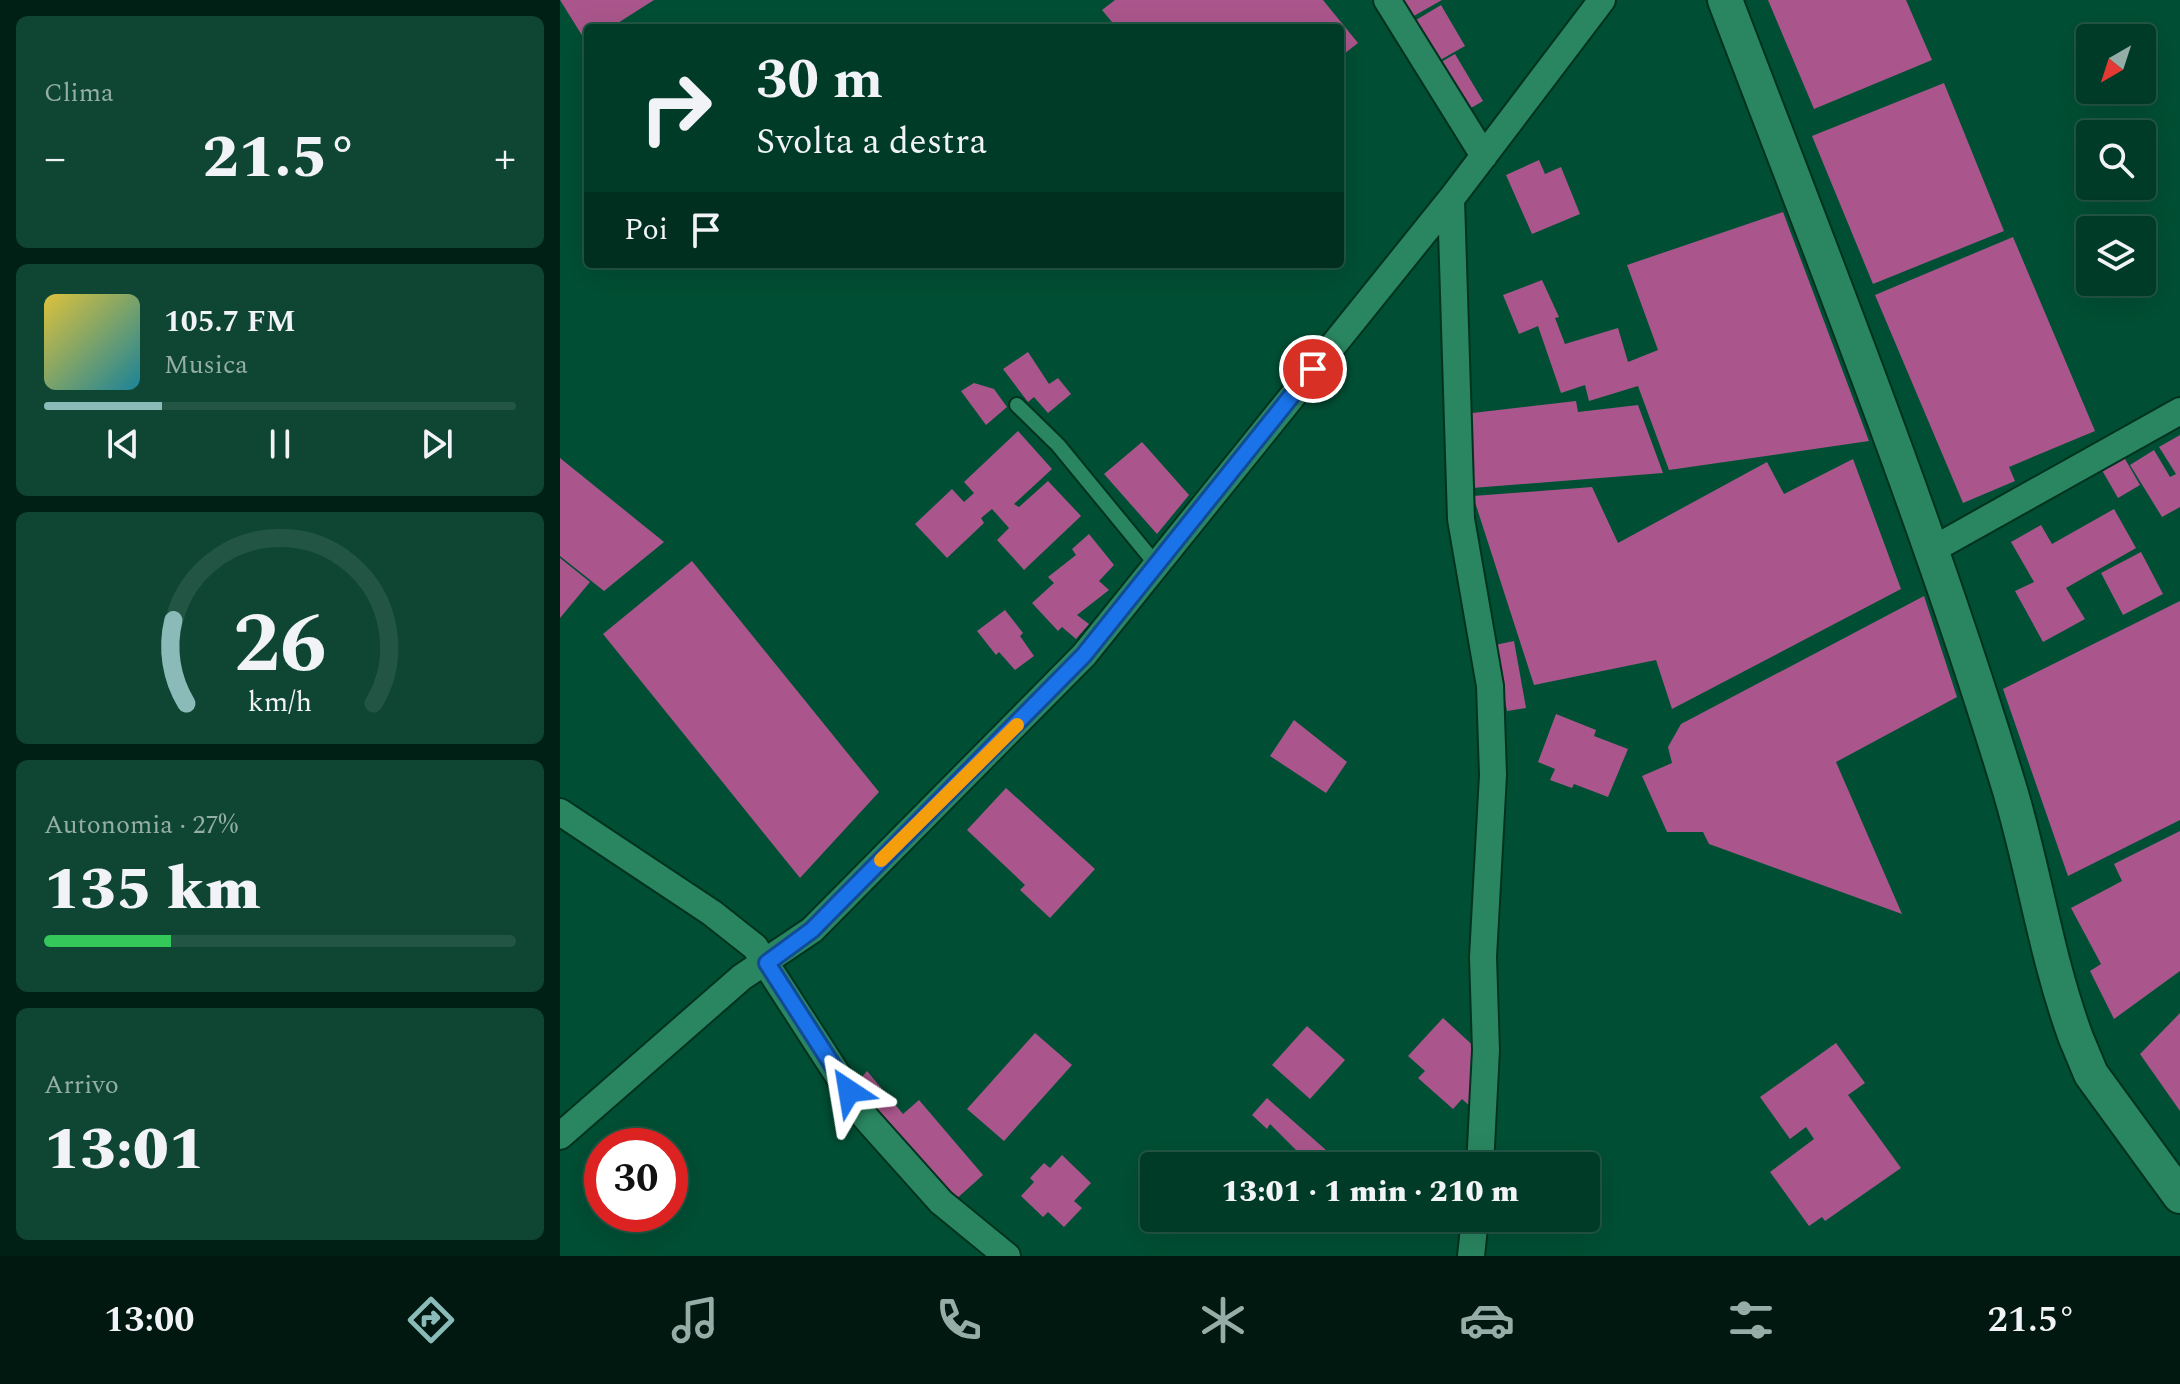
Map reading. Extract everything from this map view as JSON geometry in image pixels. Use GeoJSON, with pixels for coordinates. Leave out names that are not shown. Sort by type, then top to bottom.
{"type":"FeatureCollection","features":[{"type":"Feature","properties":{"kind":"street"},"geometry":{"type":"LineString","coordinates":[[1387,0],[1484,156]]}},
{"type":"Feature","properties":{"kind":"street"},"geometry":{"type":"LineString","coordinates":[[560,1136],[742,977],[812,930],[1084,655],[1451,199],[1602,0]]}},
{"type":"Feature","properties":{"kind":"street"},"geometry":{"type":"LineString","coordinates":[[1725,0],[1880,408],[1930,551],[2009,788],[2076,1038],[2091,1074],[2180,1196]]}},
{"type":"Feature","properties":{"kind":"street"},"geometry":{"type":"LineString","coordinates":[[1451,199],[1461,519],[1490,686],[1493,760],[1483,957],[1486,1050],[1481,1152]]}},
{"type":"Feature","properties":{"kind":"street"},"geometry":{"type":"LineString","coordinates":[[1930,551],[2180,411]]}},
{"type":"Feature","properties":{"kind":"street"},"geometry":{"type":"LineString","coordinates":[[560,812],[712,913],[755,947],[865,1117],[941,1202],[1007,1256]]}},
{"type":"Feature","properties":{"kind":"street"},"geometry":{"type":"LineString","coordinates":[[1471,1256],[1474,1232]]}},
{"type":"Feature","properties":{"kind":"lane"},"geometry":{"type":"LineString","coordinates":[[1017,405],[1058,445],[1155,563]]}},
{"type":"Feature","properties":{"kind":"building"},"geometry":{"type":"Polygon","coordinates":[[[560,0],[654,0],[616,24],[584,24],[584,39],[560,0]]]}},
{"type":"Feature","properties":{"kind":"building"},"geometry":{"type":"Polygon","coordinates":[[[1115,0],[1323,0],[1343,24],[1114,24],[1102,10],[1115,0]]]}},
{"type":"Feature","properties":{"kind":"building"},"geometry":{"type":"Polygon","coordinates":[[[1402,0],[1442,0],[1412,17],[1402,0]]]}},
{"type":"Feature","properties":{"kind":"building"},"geometry":{"type":"Polygon","coordinates":[[[1768,0],[1906,0],[1932,60],[1814,109],[1768,0]]]}},
{"type":"Feature","properties":{"kind":"building"},"geometry":{"type":"Polygon","coordinates":[[[1441,5],[1465,46],[1435,63],[1411,23],[1441,5]]]}},
{"type":"Feature","properties":{"kind":"building"},"geometry":{"type":"Polygon","coordinates":[[[1344,26],[1358,43],[1344,54],[1344,26]]]}},
{"type":"Feature","properties":{"kind":"building"},"geometry":{"type":"Polygon","coordinates":[[[1455,54],[1483,101],[1464,112],[1436,65],[1455,54]]]}},
{"type":"Feature","properties":{"kind":"building"},"geometry":{"type":"Polygon","coordinates":[[[1944,83],[2004,231],[1873,284],[1812,136],[1944,83]]]}},
{"type":"Feature","properties":{"kind":"building"},"geometry":{"type":"Polygon","coordinates":[[[1539,160],[1545,174],[1561,167],[1580,214],[1532,234],[1506,175],[1539,160]]]}},
{"type":"Feature","properties":{"kind":"building"},"geometry":{"type":"Polygon","coordinates":[[[1783,212],[1869,441],[1669,470],[1638,386],[1589,401],[1585,385],[1561,393],[1538,326],[1519,334],[1503,295],[1542,280],[1559,317],[1555,318],[1565,344],[1618,328],[1628,362],[1658,350],[1627,265],[1783,212]]]}},
{"type":"Feature","properties":{"kind":"building"},"geometry":{"type":"Polygon","coordinates":[[[2013,237],[2095,431],[2009,467],[2015,481],[1963,503],[1875,295],[2013,237]]]}},
{"type":"Feature","properties":{"kind":"building"},"geometry":{"type":"Polygon","coordinates":[[[1028,352],[1049,384],[1058,378],[1071,394],[1048,413],[1034,397],[1028,402],[1003,369],[1028,352]]]}},
{"type":"Feature","properties":{"kind":"building"},"geometry":{"type":"Polygon","coordinates":[[[974,383],[994,389],[1007,407],[986,425],[961,391],[974,383]]]}},
{"type":"Feature","properties":{"kind":"building"},"geometry":{"type":"Polygon","coordinates":[[[1576,401],[1578,412],[1638,405],[1663,473],[1472,488],[1464,414],[1576,401]]]}},
{"type":"Feature","properties":{"kind":"building"},"geometry":{"type":"Polygon","coordinates":[[[1018,431],[1052,469],[1014,504],[1019,507],[1048,481],[1081,516],[1024,570],[997,540],[1009,528],[992,509],[981,518],[984,523],[947,558],[915,524],[952,489],[964,502],[974,493],[964,482],[1018,431]]]}},
{"type":"Feature","properties":{"kind":"building"},"geometry":{"type":"Polygon","coordinates":[[[2180,435],[2180,507],[2162,517],[2130,465],[2154,450],[2170,477],[2176,474],[2159,447],[2180,435]]]}},
{"type":"Feature","properties":{"kind":"building"},"geometry":{"type":"Polygon","coordinates":[[[1142,442],[1189,495],[1157,534],[1104,474],[1142,442]]]}},
{"type":"Feature","properties":{"kind":"building"},"geometry":{"type":"Polygon","coordinates":[[[2121,452],[2140,485],[2118,498],[2099,465],[2121,452]]]}},
{"type":"Feature","properties":{"kind":"building"},"geometry":{"type":"Polygon","coordinates":[[[560,458],[664,542],[604,591],[560,556],[560,458]]]}},
{"type":"Feature","properties":{"kind":"building"},"geometry":{"type":"Polygon","coordinates":[[[1853,459],[1901,589],[1672,709],[1656,660],[1534,685],[1473,496],[1592,487],[1618,543],[1767,462],[1784,494],[1853,459]]]}},
{"type":"Feature","properties":{"kind":"building"},"geometry":{"type":"Polygon","coordinates":[[[2114,509],[2136,548],[2066,588],[2085,619],[2043,642],[2015,591],[2034,582],[2011,542],[2041,525],[2052,544],[2114,509]]]}},
{"type":"Feature","properties":{"kind":"building"},"geometry":{"type":"Polygon","coordinates":[[[1089,534],[1114,565],[1099,581],[1109,590],[1077,615],[1089,624],[1076,639],[1062,627],[1058,631],[1032,603],[1054,583],[1048,577],[1076,555],[1072,549],[1089,534]]]}},
{"type":"Feature","properties":{"kind":"building"},"geometry":{"type":"Polygon","coordinates":[[[2141,552],[2163,594],[2123,615],[2101,573],[2141,552]]]}},
{"type":"Feature","properties":{"kind":"building"},"geometry":{"type":"Polygon","coordinates":[[[560,558],[590,582],[560,618],[560,558]]]}},
{"type":"Feature","properties":{"kind":"building"},"geometry":{"type":"Polygon","coordinates":[[[692,561],[879,792],[800,878],[603,634],[692,561]]]}},
{"type":"Feature","properties":{"kind":"building"},"geometry":{"type":"Polygon","coordinates":[[[1924,596],[1957,697],[1836,762],[1902,914],[1709,844],[1703,832],[1667,832],[1642,776],[1672,763],[1668,747],[1681,724],[1924,596]]]}},
{"type":"Feature","properties":{"kind":"building"},"geometry":{"type":"Polygon","coordinates":[[[2180,601],[2180,820],[2068,876],[2003,689],[2180,601]]]}},
{"type":"Feature","properties":{"kind":"building"},"geometry":{"type":"Polygon","coordinates":[[[1005,610],[1023,633],[1020,636],[1034,656],[1015,670],[999,652],[996,655],[977,631],[1005,610]]]}},
{"type":"Feature","properties":{"kind":"building"},"geometry":{"type":"Polygon","coordinates":[[[1514,641],[1526,708],[1507,711],[1495,645],[1514,641]]]}},
{"type":"Feature","properties":{"kind":"building"},"geometry":{"type":"Polygon","coordinates":[[[1556,714],[1596,730],[1594,736],[1628,749],[1608,797],[1574,784],[1572,788],[1550,780],[1555,769],[1538,762],[1556,714]]]}},
{"type":"Feature","properties":{"kind":"building"},"geometry":{"type":"Polygon","coordinates":[[[1294,720],[1347,762],[1326,793],[1270,756],[1294,720]]]}},
{"type":"Feature","properties":{"kind":"building"},"geometry":{"type":"Polygon","coordinates":[[[1006,788],[1095,869],[1050,918],[1020,890],[1025,885],[967,830],[1006,788]]]}},
{"type":"Feature","properties":{"kind":"building"},"geometry":{"type":"Polygon","coordinates":[[[2180,831],[2180,971],[2114,1019],[2090,971],[2101,964],[2071,908],[2122,881],[2114,864],[2180,831]]]}},
{"type":"Feature","properties":{"kind":"building"},"geometry":{"type":"Polygon","coordinates":[[[2180,1013],[2180,1111],[2140,1054],[2180,1013]]]}},
{"type":"Feature","properties":{"kind":"building"},"geometry":{"type":"Polygon","coordinates":[[[1443,1018],[1478,1050],[1473,1109],[1462,1099],[1453,1109],[1418,1078],[1425,1071],[1408,1056],[1443,1018]]]}},
{"type":"Feature","properties":{"kind":"building"},"geometry":{"type":"Polygon","coordinates":[[[1307,1026],[1345,1060],[1310,1099],[1272,1065],[1307,1026]]]}},
{"type":"Feature","properties":{"kind":"building"},"geometry":{"type":"Polygon","coordinates":[[[1035,1033],[1072,1065],[1004,1141],[967,1109],[1035,1033]]]}},
{"type":"Feature","properties":{"kind":"building"},"geometry":{"type":"Polygon","coordinates":[[[1836,1043],[1865,1083],[1848,1095],[1901,1168],[1825,1221],[1822,1217],[1809,1226],[1770,1172],[1814,1139],[1806,1127],[1790,1139],[1760,1097],[1836,1043]]]}},
{"type":"Feature","properties":{"kind":"building"},"geometry":{"type":"Polygon","coordinates":[[[867,1071],[903,1114],[919,1100],[983,1175],[954,1201],[874,1111],[857,1083],[867,1071]]]}},
{"type":"Feature","properties":{"kind":"building"},"geometry":{"type":"Polygon","coordinates":[[[1267,1098],[1326,1150],[1298,1152],[1270,1124],[1267,1129],[1252,1115],[1267,1098]]]}},
{"type":"Feature","properties":{"kind":"building"},"geometry":{"type":"Polygon","coordinates":[[[1062,1155],[1091,1183],[1074,1201],[1082,1208],[1064,1227],[1048,1212],[1043,1217],[1021,1196],[1034,1182],[1030,1178],[1044,1163],[1050,1168],[1062,1155]]]}},
{"type":"Feature","properties":{"kind":"slow traffic"},"geometry":{"type":"LineString","coordinates":[[881,860],[1017,725]]}},
{"type":"Feature","properties":{"kind":"route"},"geometry":{"type":"LineString","coordinates":[[849,1091],[767,963],[812,930],[1084,655],[1313,369]]}}]}
